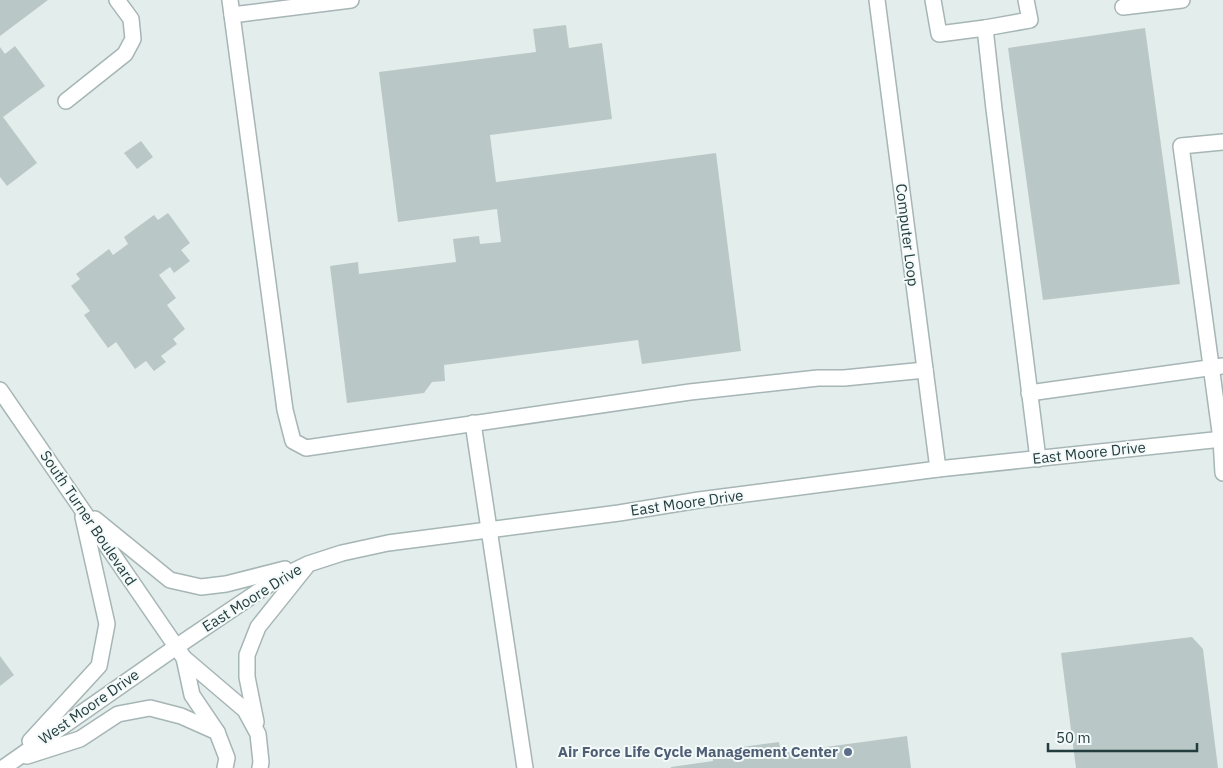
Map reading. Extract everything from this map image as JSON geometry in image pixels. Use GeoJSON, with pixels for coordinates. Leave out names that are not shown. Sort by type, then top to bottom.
{"type":"FeatureCollection","features":[{"type":"Feature","properties":{"kind":"street"},"geometry":{"type":"LineString","coordinates":[[66,101],[125,54],[133,39],[131,19],[117,0]]}},
{"type":"Feature","properties":{"kind":"street"},"geometry":{"type":"LineString","coordinates":[[230,0],[285,410],[293,441],[306,448],[690,392],[818,378],[844,378],[925,370]]}},
{"type":"Feature","properties":{"kind":"street"},"geometry":{"type":"LineString","coordinates":[[232,15],[350,0]]}},
{"type":"Feature","properties":{"kind":"street","name":"Computer Loop"},"geometry":{"type":"LineString","coordinates":[[877,0],[938,469]]}},
{"type":"Feature","properties":{"kind":"street"},"geometry":{"type":"LineString","coordinates":[[933,0],[939,34],[1030,20],[1026,0]]}},
{"type":"Feature","properties":{"kind":"street"},"geometry":{"type":"LineString","coordinates":[[1123,7],[1182,0]]}},
{"type":"Feature","properties":{"kind":"street"},"geometry":{"type":"LineString","coordinates":[[985,28],[1038,458]]}},
{"type":"Feature","properties":{"kind":"street"},"geometry":{"type":"LineString","coordinates":[[1223,142],[1181,146],[1217,366],[1223,473]]}},
{"type":"Feature","properties":{"kind":"street"},"geometry":{"type":"LineString","coordinates":[[1029,393],[1217,366]]}},
{"type":"Feature","properties":{"kind":"street","name":"South Turner Boulevard"},"geometry":{"type":"LineString","coordinates":[[0,390],[180,652]]}},
{"type":"Feature","properties":{"kind":"street"},"geometry":{"type":"LineString","coordinates":[[473,423],[525,768]]}},
{"type":"Feature","properties":{"kind":"street","name":"East Moore Drive"},"geometry":{"type":"LineString","coordinates":[[180,652],[277,579],[308,564],[388,544],[618,513],[699,500],[938,469],[1222,439]]}},
{"type":"Feature","properties":{"kind":"street"},"geometry":{"type":"LineString","coordinates":[[81,508],[170,580],[201,587],[226,584],[308,564]]}},
{"type":"Feature","properties":{"kind":"street"},"geometry":{"type":"LineString","coordinates":[[7,764],[99,666],[108,624],[81,508]]}},
{"type":"Feature","properties":{"kind":"street"},"geometry":{"type":"LineString","coordinates":[[260,768],[258,734],[247,677],[247,655],[258,627],[308,564]]}},
{"type":"Feature","properties":{"kind":"street"},"geometry":{"type":"LineString","coordinates":[[180,652],[245,710],[258,734]]}},
{"type":"Feature","properties":{"kind":"street"},"geometry":{"type":"LineString","coordinates":[[180,652],[192,695],[217,732],[227,758],[225,768]]}},
{"type":"Feature","properties":{"kind":"street","name":"West Moore Drive"},"geometry":{"type":"LineString","coordinates":[[7,764],[180,652]]}},
{"type":"Feature","properties":{"kind":"street"},"geometry":{"type":"LineString","coordinates":[[7,764],[80,739],[118,714],[150,708],[181,716],[217,732]]}},
{"type":"Feature","properties":{"kind":"building"},"geometry":{"type":"Polygon","coordinates":[[[0,0],[48,0],[0,36],[0,0]]]}},
{"type":"Feature","properties":{"kind":"building"},"geometry":{"type":"Polygon","coordinates":[[[566,25],[569,48],[602,43],[612,119],[490,135],[496,182],[716,153],[741,351],[642,364],[638,340],[444,365],[445,381],[432,382],[424,393],[347,403],[330,266],[358,262],[359,274],[456,262],[453,239],[479,236],[480,244],[501,242],[497,209],[398,222],[379,72],[536,52],[533,29],[566,25]]]}},
{"type":"Feature","properties":{"kind":"building"},"geometry":{"type":"Polygon","coordinates":[[[1145,28],[1180,284],[1043,300],[1008,48],[1145,28]]]}},
{"type":"Feature","properties":{"kind":"building"},"geometry":{"type":"Polygon","coordinates":[[[15,46],[45,86],[3,117],[37,163],[7,186],[0,177],[0,47],[5,54],[15,46]]]}},
{"type":"Feature","properties":{"kind":"building"},"geometry":{"type":"Polygon","coordinates":[[[141,141],[153,157],[137,169],[124,153],[141,141]]]}},
{"type":"Feature","properties":{"kind":"building"},"geometry":{"type":"Polygon","coordinates":[[[168,213],[190,243],[181,250],[190,261],[174,273],[170,267],[159,275],[176,298],[167,305],[185,329],[173,339],[177,344],[161,356],[166,362],[154,371],[146,361],[135,369],[116,342],[108,348],[84,315],[90,311],[71,286],[80,279],[76,274],[109,249],[113,255],[128,244],[124,237],[154,215],[158,220],[168,213]]]}},
{"type":"Feature","properties":{"kind":"building"},"geometry":{"type":"Polygon","coordinates":[[[1192,637],[1203,649],[1218,768],[1076,768],[1061,653],[1192,637]]]}},
{"type":"Feature","properties":{"kind":"building"},"geometry":{"type":"Polygon","coordinates":[[[0,656],[14,675],[0,686],[0,656]]]}},
{"type":"Feature","properties":{"kind":"building","name":"Air Force Life Cycle Management Center"},"geometry":{"type":"Polygon","coordinates":[[[907,736],[911,768],[671,768],[713,761],[712,751],[779,742],[781,753],[907,736]]]}},
{"type":"Feature","properties":{"kind":"place","name":"Air Force Life Cycle Management Center"},"geometry":{"type":"Point","coordinates":[848,752]}}]}
